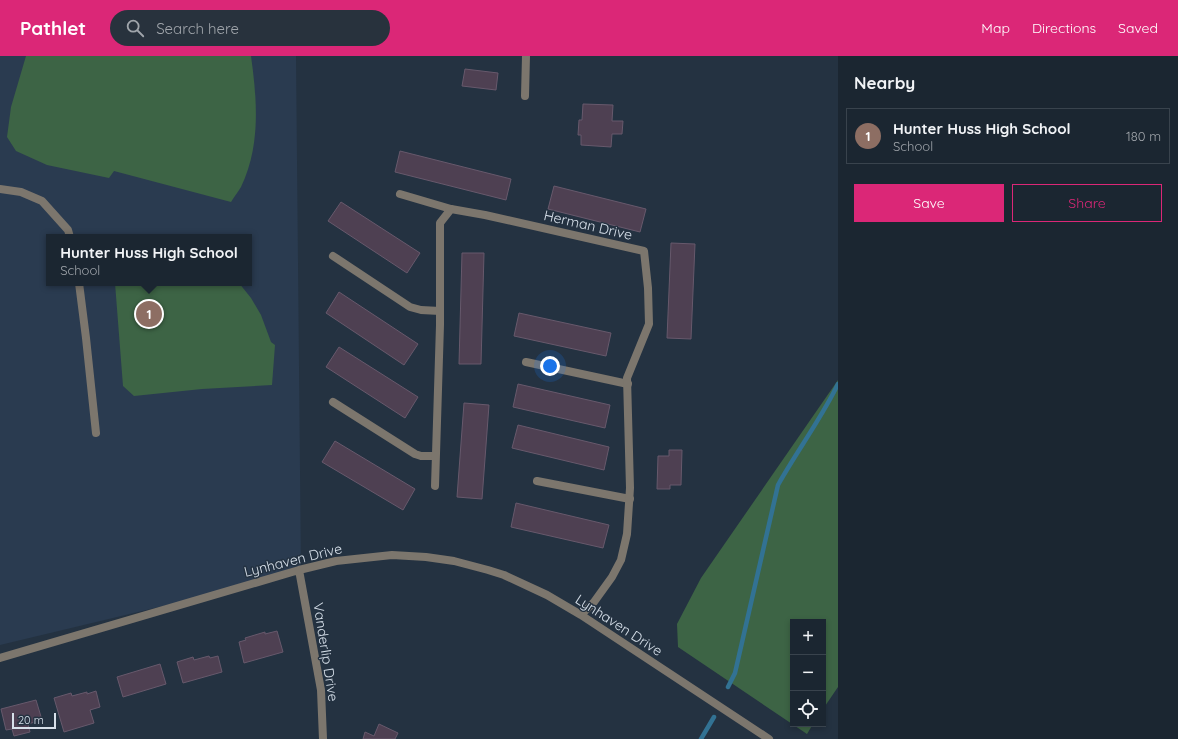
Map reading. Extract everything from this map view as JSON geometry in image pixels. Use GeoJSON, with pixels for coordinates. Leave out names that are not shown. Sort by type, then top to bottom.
{"type":"FeatureCollection","features":[{"type":"Feature","properties":{"kind":"street"},"geometry":{"type":"LineString","coordinates":[[525,96],[526,56]]}},
{"type":"Feature","properties":{"kind":"street"},"geometry":{"type":"LineString","coordinates":[[0,189],[21,192],[42,201],[68,230],[69,234]]}},
{"type":"Feature","properties":{"kind":"street"},"geometry":{"type":"LineString","coordinates":[[400,194],[451,209],[440,223],[440,311],[435,486]]}},
{"type":"Feature","properties":{"kind":"street","name":"Herman Drive"},"geometry":{"type":"LineString","coordinates":[[451,209],[485,215],[644,252],[648,288],[649,324],[627,378],[630,434],[630,499],[627,534],[621,560],[612,577],[594,602],[581,615]]}},
{"type":"Feature","properties":{"kind":"street"},"geometry":{"type":"LineString","coordinates":[[333,256],[410,307],[421,310],[440,311]]}},
{"type":"Feature","properties":{"kind":"street"},"geometry":{"type":"LineString","coordinates":[[79,286],[96,433]]}},
{"type":"Feature","properties":{"kind":"street"},"geometry":{"type":"LineString","coordinates":[[526,362],[628,384]]}},
{"type":"Feature","properties":{"kind":"street"},"geometry":{"type":"LineString","coordinates":[[334,402],[415,454],[421,456],[435,456]]}},
{"type":"Feature","properties":{"kind":"street"},"geometry":{"type":"LineString","coordinates":[[537,481],[630,499]]}},
{"type":"Feature","properties":{"kind":"street","name":"Lynhaven Drive"},"geometry":{"type":"LineString","coordinates":[[0,658],[299,570],[336,561],[392,555],[426,557],[454,561],[504,575],[547,595],[581,615],[769,739]]}},
{"type":"Feature","properties":{"kind":"street","name":"Vanderlip Drive"},"geometry":{"type":"LineString","coordinates":[[299,570],[322,690],[323,739]]}},
{"type":"Feature","properties":{"kind":"shaded area"},"geometry":{"type":"Polygon","coordinates":[[[0,56],[296,56],[301,573],[0,645],[0,56]]]}},
{"type":"Feature","properties":{"kind":"green space"},"geometry":{"type":"Polygon","coordinates":[[[26,56],[251,56],[256,106],[255,139],[252,155],[241,187],[231,202],[114,171],[109,178],[47,165],[16,151],[7,137],[11,107],[26,56]]]}},
{"type":"Feature","properties":{"kind":"green space"},"geometry":{"type":"Polygon","coordinates":[[[115,286],[241,286],[251,298],[261,315],[271,342],[275,345],[272,385],[202,389],[134,396],[123,386],[115,286]]]}},
{"type":"Feature","properties":{"kind":"green space"},"geometry":{"type":"Polygon","coordinates":[[[838,380],[838,687],[826,705],[826,619],[790,619],[790,723],[678,647],[677,624],[701,578],[838,380]]]}},
{"type":"Feature","properties":{"kind":"green space"},"geometry":{"type":"Polygon","coordinates":[[[797,727],[811,727],[807,734],[797,727]]]}},
{"type":"Feature","properties":{"kind":"building"},"geometry":{"type":"Polygon","coordinates":[[[465,69],[498,73],[496,90],[462,86],[465,69]]]}},
{"type":"Feature","properties":{"kind":"building"},"geometry":{"type":"Polygon","coordinates":[[[583,104],[613,105],[612,121],[623,121],[622,134],[612,134],[611,147],[581,145],[581,135],[578,135],[579,120],[582,120],[583,104]]]}},
{"type":"Feature","properties":{"kind":"building"},"geometry":{"type":"Polygon","coordinates":[[[400,151],[511,179],[506,200],[395,172],[400,151]]]}},
{"type":"Feature","properties":{"kind":"building"},"geometry":{"type":"Polygon","coordinates":[[[554,186],[646,209],[640,232],[548,209],[554,186]]]}},
{"type":"Feature","properties":{"kind":"building"},"geometry":{"type":"Polygon","coordinates":[[[341,202],[420,253],[407,273],[328,221],[341,202]]]}},
{"type":"Feature","properties":{"kind":"building"},"geometry":{"type":"Polygon","coordinates":[[[671,243],[695,244],[691,339],[667,338],[671,243]]]}},
{"type":"Feature","properties":{"kind":"building"},"geometry":{"type":"Polygon","coordinates":[[[462,253],[484,253],[481,364],[459,364],[462,253]]]}},
{"type":"Feature","properties":{"kind":"building"},"geometry":{"type":"Polygon","coordinates":[[[339,292],[418,344],[404,365],[326,313],[339,292]]]}},
{"type":"Feature","properties":{"kind":"building"},"geometry":{"type":"Polygon","coordinates":[[[519,313],[611,333],[606,356],[514,336],[519,313]]]}},
{"type":"Feature","properties":{"kind":"building"},"geometry":{"type":"Polygon","coordinates":[[[339,347],[418,397],[405,418],[326,367],[339,347]]]}},
{"type":"Feature","properties":{"kind":"building"},"geometry":{"type":"Polygon","coordinates":[[[518,384],[610,405],[605,428],[513,407],[518,384]]]}},
{"type":"Feature","properties":{"kind":"building"},"geometry":{"type":"Polygon","coordinates":[[[464,403],[489,405],[482,499],[457,497],[464,403]]]}},
{"type":"Feature","properties":{"kind":"building"},"geometry":{"type":"Polygon","coordinates":[[[518,425],[609,447],[604,470],[512,448],[518,425]]]}},
{"type":"Feature","properties":{"kind":"building"},"geometry":{"type":"Polygon","coordinates":[[[335,441],[415,489],[403,510],[322,462],[335,441]]]}},
{"type":"Feature","properties":{"kind":"building"},"geometry":{"type":"Polygon","coordinates":[[[669,450],[682,450],[681,485],[670,485],[670,489],[657,489],[658,456],[669,456],[669,450]]]}},
{"type":"Feature","properties":{"kind":"building"},"geometry":{"type":"Polygon","coordinates":[[[516,503],[609,525],[603,548],[511,527],[516,503]]]}},
{"type":"Feature","properties":{"kind":"building"},"geometry":{"type":"Polygon","coordinates":[[[277,631],[283,652],[244,663],[239,642],[246,640],[245,638],[265,632],[265,634],[277,631]]]}},
{"type":"Feature","properties":{"kind":"building"},"geometry":{"type":"Polygon","coordinates":[[[209,656],[210,658],[218,656],[222,672],[183,683],[177,662],[193,657],[194,660],[209,656]]]}},
{"type":"Feature","properties":{"kind":"building"},"geometry":{"type":"Polygon","coordinates":[[[160,664],[166,684],[123,697],[117,677],[160,664]]]}},
{"type":"Feature","properties":{"kind":"building"},"geometry":{"type":"Polygon","coordinates":[[[96,691],[100,707],[90,710],[94,723],[64,732],[54,698],[71,693],[72,696],[96,691]]]}},
{"type":"Feature","properties":{"kind":"building"},"geometry":{"type":"Polygon","coordinates":[[[36,700],[42,720],[28,724],[30,732],[14,736],[12,729],[6,730],[1,709],[36,700]]]}},
{"type":"Feature","properties":{"kind":"building"},"geometry":{"type":"Polygon","coordinates":[[[379,724],[398,733],[395,739],[363,739],[365,732],[374,736],[379,724]]]}},
{"type":"Feature","properties":{"kind":"waterway"},"geometry":{"type":"LineString","coordinates":[[728,687],[735,673],[778,485],[824,410],[838,384]]}},
{"type":"Feature","properties":{"kind":"waterway"},"geometry":{"type":"LineString","coordinates":[[701,739],[714,717]]}},
{"type":"Feature","properties":{"kind":"place","name":"Hunter Huss High School"},"geometry":{"type":"Point","coordinates":[149,314]}}]}
